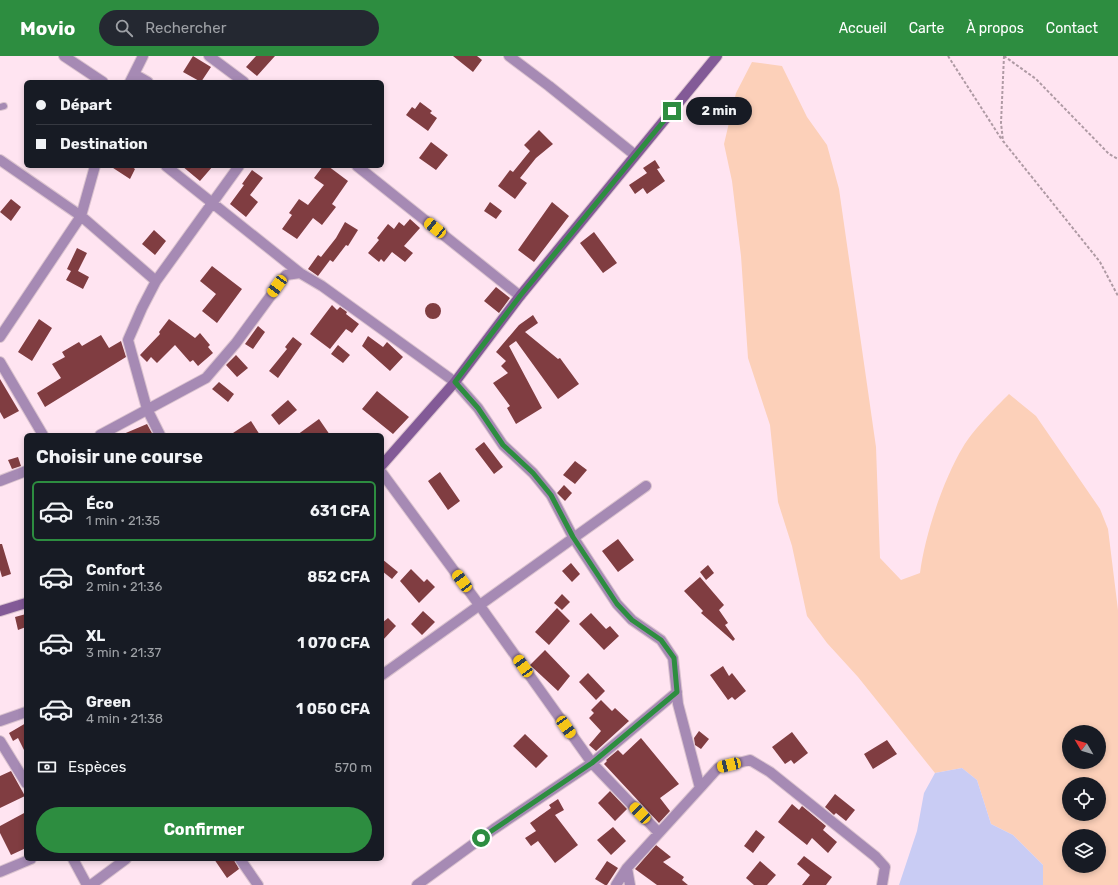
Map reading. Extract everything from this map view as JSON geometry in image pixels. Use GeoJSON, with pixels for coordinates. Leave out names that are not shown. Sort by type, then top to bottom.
{"type":"FeatureCollection","features":[{"type":"Feature","properties":{"kind":"street"},"geometry":{"type":"LineString","coordinates":[[64,56],[100,80]]}},
{"type":"Feature","properties":{"kind":"street"},"geometry":{"type":"LineString","coordinates":[[132,78],[144,56]]}},
{"type":"Feature","properties":{"kind":"street"},"geometry":{"type":"LineString","coordinates":[[209,56],[241,80]]}},
{"type":"Feature","properties":{"kind":"street"},"geometry":{"type":"LineString","coordinates":[[509,56],[549,86],[635,156]]}},
{"type":"Feature","properties":{"kind":"street"},"geometry":{"type":"LineString","coordinates":[[384,463],[455,382],[520,296],[581,225],[717,56]]}},
{"type":"Feature","properties":{"kind":"street"},"geometry":{"type":"LineString","coordinates":[[0,160],[81,216],[156,281]]}},
{"type":"Feature","properties":{"kind":"street"},"geometry":{"type":"LineString","coordinates":[[0,337],[81,216],[94,168]]}},
{"type":"Feature","properties":{"kind":"street"},"geometry":{"type":"LineString","coordinates":[[168,168],[300,273],[322,286],[455,382],[478,408],[503,445],[533,473],[551,495],[573,537],[617,604],[632,620],[661,640],[674,658],[678,704],[700,788]]}},
{"type":"Feature","properties":{"kind":"street"},"geometry":{"type":"LineString","coordinates":[[159,433],[147,408],[128,340],[156,281],[238,168]]}},
{"type":"Feature","properties":{"kind":"street"},"geometry":{"type":"LineString","coordinates":[[360,168],[520,296]]}},
{"type":"Feature","properties":{"kind":"street"},"geometry":{"type":"LineString","coordinates":[[103,433],[147,408],[206,378],[236,344],[286,275],[300,273]]}},
{"type":"Feature","properties":{"kind":"street"},"geometry":{"type":"LineString","coordinates":[[0,362],[42,433]]}},
{"type":"Feature","properties":{"kind":"street"},"geometry":{"type":"LineString","coordinates":[[0,481],[24,472]]}},
{"type":"Feature","properties":{"kind":"street"},"geometry":{"type":"LineString","coordinates":[[384,476],[480,606],[592,763],[659,833]]}},
{"type":"Feature","properties":{"kind":"street"},"geometry":{"type":"LineString","coordinates":[[384,674],[480,606],[573,537],[602,519],[646,486]]}},
{"type":"Feature","properties":{"kind":"street"},"geometry":{"type":"LineString","coordinates":[[0,612],[24,604]]}},
{"type":"Feature","properties":{"kind":"street"},"geometry":{"type":"LineString","coordinates":[[417,885],[494,829],[592,763],[677,692]]}},
{"type":"Feature","properties":{"kind":"street"},"geometry":{"type":"LineString","coordinates":[[0,721],[24,713]]}},
{"type":"Feature","properties":{"kind":"street"},"geometry":{"type":"LineString","coordinates":[[0,741],[24,780]]}},
{"type":"Feature","properties":{"kind":"street"},"geometry":{"type":"LineString","coordinates":[[616,885],[627,868],[718,768],[750,760],[770,772],[876,857],[885,867],[882,885]]}},
{"type":"Feature","properties":{"kind":"street"},"geometry":{"type":"LineString","coordinates":[[0,872],[26,861]]}},
{"type":"Feature","properties":{"kind":"street"},"geometry":{"type":"LineString","coordinates":[[73,861],[87,885]]}},
{"type":"Feature","properties":{"kind":"street"},"geometry":{"type":"LineString","coordinates":[[91,885],[123,861]]}},
{"type":"Feature","properties":{"kind":"street"},"geometry":{"type":"LineString","coordinates":[[241,861],[258,885]]}},
{"type":"Feature","properties":{"kind":"street"},"geometry":{"type":"LineString","coordinates":[[627,868],[630,885]]}},
{"type":"Feature","properties":{"kind":"path"},"geometry":{"type":"LineString","coordinates":[[948,56],[1003,141],[1100,262],[1118,296]]}},
{"type":"Feature","properties":{"kind":"path"},"geometry":{"type":"LineString","coordinates":[[1003,141],[1001,123],[1004,56]]}},
{"type":"Feature","properties":{"kind":"path"},"geometry":{"type":"LineString","coordinates":[[1004,56],[1036,79],[1109,154],[1118,159]]}},
{"type":"Feature","properties":{"kind":"shaded area"},"geometry":{"type":"Polygon","coordinates":[[[752,62],[782,66],[807,117],[827,145],[839,189],[876,447],[880,558],[901,580],[920,573],[922,558],[936,508],[949,475],[963,447],[984,419],[1009,394],[1036,416],[1100,509],[1108,529],[1118,610],[1118,885],[1043,885],[1043,865],[1013,835],[991,824],[977,780],[962,768],[935,773],[858,677],[827,643],[807,616],[792,546],[778,502],[770,425],[748,358],[741,256],[732,181],[724,144],[736,93],[752,62]]]}},
{"type":"Feature","properties":{"kind":"water"},"geometry":{"type":"Polygon","coordinates":[[[962,768],[977,780],[991,824],[1013,835],[1043,865],[1043,885],[899,885],[917,831],[924,793],[935,773],[962,768]]]}},
{"type":"Feature","properties":{"kind":"building"},"geometry":{"type":"Polygon","coordinates":[[[193,56],[211,67],[202,80],[197,80],[183,72],[193,56]]]}},
{"type":"Feature","properties":{"kind":"building"},"geometry":{"type":"Polygon","coordinates":[[[256,56],[275,56],[257,76],[246,67],[256,56]]]}},
{"type":"Feature","properties":{"kind":"building"},"geometry":{"type":"Polygon","coordinates":[[[453,56],[477,56],[482,60],[473,72],[453,56]]]}},
{"type":"Feature","properties":{"kind":"building"},"geometry":{"type":"Polygon","coordinates":[[[420,102],[432,111],[430,113],[437,118],[428,131],[406,115],[412,107],[415,109],[420,102]]]}},
{"type":"Feature","properties":{"kind":"building"},"geometry":{"type":"Polygon","coordinates":[[[539,130],[553,144],[536,158],[520,178],[527,183],[515,199],[498,186],[510,170],[513,172],[530,151],[524,145],[539,130]]]}},
{"type":"Feature","properties":{"kind":"building"},"geometry":{"type":"Polygon","coordinates":[[[431,142],[448,155],[436,170],[419,158],[431,142]]]}},
{"type":"Feature","properties":{"kind":"building"},"geometry":{"type":"Polygon","coordinates":[[[655,160],[660,168],[657,169],[665,181],[647,194],[643,188],[635,194],[629,185],[647,173],[643,168],[655,160]]]}},
{"type":"Feature","properties":{"kind":"building"},"geometry":{"type":"Polygon","coordinates":[[[113,168],[134,168],[135,169],[130,179],[113,168]]]}},
{"type":"Feature","properties":{"kind":"building"},"geometry":{"type":"Polygon","coordinates":[[[184,168],[211,168],[200,181],[184,168]]]}},
{"type":"Feature","properties":{"kind":"building"},"geometry":{"type":"Polygon","coordinates":[[[322,168],[331,168],[348,181],[332,204],[336,207],[322,225],[313,218],[297,239],[282,229],[292,215],[289,213],[299,199],[308,205],[324,185],[314,178],[322,168]]]}},
{"type":"Feature","properties":{"kind":"building"},"geometry":{"type":"Polygon","coordinates":[[[252,170],[263,178],[250,195],[258,202],[246,217],[230,204],[244,185],[242,184],[252,170]]]}},
{"type":"Feature","properties":{"kind":"building"},"geometry":{"type":"Polygon","coordinates":[[[11,199],[21,207],[11,221],[0,212],[11,199]]]}},
{"type":"Feature","properties":{"kind":"building"},"geometry":{"type":"Polygon","coordinates":[[[490,202],[502,211],[496,219],[484,211],[490,202]]]}},
{"type":"Feature","properties":{"kind":"building"},"geometry":{"type":"Polygon","coordinates":[[[552,202],[569,216],[534,262],[518,250],[552,202]]]}},
{"type":"Feature","properties":{"kind":"building"},"geometry":{"type":"Polygon","coordinates":[[[410,219],[420,228],[404,246],[413,253],[405,262],[392,252],[384,262],[381,259],[379,262],[368,253],[379,240],[377,238],[388,224],[394,229],[399,222],[404,226],[410,219]]]}},
{"type":"Feature","properties":{"kind":"building"},"geometry":{"type":"Polygon","coordinates":[[[345,222],[358,230],[348,246],[346,245],[333,262],[330,260],[318,276],[308,269],[318,255],[321,257],[336,238],[345,222]]]}},
{"type":"Feature","properties":{"kind":"building"},"geometry":{"type":"Polygon","coordinates":[[[154,230],[166,241],[155,255],[142,244],[154,230]]]}},
{"type":"Feature","properties":{"kind":"building"},"geometry":{"type":"Polygon","coordinates":[[[594,232],[617,263],[603,273],[580,243],[594,232]]]}},
{"type":"Feature","properties":{"kind":"building"},"geometry":{"type":"Polygon","coordinates":[[[77,248],[87,253],[78,271],[89,277],[83,289],[66,280],[71,271],[67,269],[77,248]]]}},
{"type":"Feature","properties":{"kind":"building"},"geometry":{"type":"Polygon","coordinates":[[[212,266],[242,289],[217,323],[202,311],[216,294],[200,281],[212,266]]]}},
{"type":"Feature","properties":{"kind":"building"},"geometry":{"type":"Polygon","coordinates":[[[496,287],[510,298],[499,313],[484,301],[496,287]]]}},
{"type":"Feature","properties":{"kind":"building"},"geometry":{"type":"Polygon","coordinates":[[[433,303],[440,308],[441,311],[436,318],[433,319],[426,314],[425,311],[430,304],[433,303]]]}},
{"type":"Feature","properties":{"kind":"building"},"geometry":{"type":"Polygon","coordinates":[[[332,305],[337,310],[340,307],[347,312],[346,314],[359,324],[352,333],[346,329],[330,349],[310,334],[332,305]]]}},
{"type":"Feature","properties":{"kind":"building"},"geometry":{"type":"Polygon","coordinates":[[[533,315],[538,323],[525,332],[558,359],[560,358],[579,384],[558,399],[516,341],[509,346],[542,408],[516,424],[507,408],[510,406],[493,383],[508,373],[501,366],[506,361],[496,352],[519,325],[533,315]]]}},
{"type":"Feature","properties":{"kind":"building"},"geometry":{"type":"Polygon","coordinates":[[[39,319],[52,328],[32,361],[18,352],[39,319]]]}},
{"type":"Feature","properties":{"kind":"building"},"geometry":{"type":"Polygon","coordinates":[[[169,319],[195,338],[200,333],[210,345],[208,347],[213,353],[198,366],[193,360],[190,362],[175,345],[157,363],[151,357],[147,362],[140,355],[160,334],[159,332],[169,319]]]}},
{"type":"Feature","properties":{"kind":"building"},"geometry":{"type":"Polygon","coordinates":[[[258,326],[265,332],[253,349],[245,344],[258,326]]]}},
{"type":"Feature","properties":{"kind":"building"},"geometry":{"type":"Polygon","coordinates":[[[101,335],[109,348],[121,341],[126,357],[45,407],[37,393],[61,378],[52,364],[65,357],[62,352],[79,342],[82,346],[101,335]]]}},
{"type":"Feature","properties":{"kind":"building"},"geometry":{"type":"Polygon","coordinates":[[[368,336],[383,347],[387,342],[403,357],[390,371],[362,346],[368,336]]]}},
{"type":"Feature","properties":{"kind":"building"},"geometry":{"type":"Polygon","coordinates":[[[293,337],[302,344],[278,378],[269,371],[287,349],[285,347],[293,337]]]}},
{"type":"Feature","properties":{"kind":"building"},"geometry":{"type":"Polygon","coordinates":[[[338,345],[350,355],[343,363],[331,354],[338,345]]]}},
{"type":"Feature","properties":{"kind":"building"},"geometry":{"type":"Polygon","coordinates":[[[236,355],[248,368],[237,377],[226,365],[236,355]]]}},
{"type":"Feature","properties":{"kind":"building"},"geometry":{"type":"Polygon","coordinates":[[[0,379],[19,411],[4,419],[0,412],[0,379]]]}},
{"type":"Feature","properties":{"kind":"building"},"geometry":{"type":"Polygon","coordinates":[[[219,382],[234,394],[228,402],[212,389],[219,382]]]}},
{"type":"Feature","properties":{"kind":"building"},"geometry":{"type":"Polygon","coordinates":[[[377,391],[409,417],[393,434],[362,409],[377,391]]]}},
{"type":"Feature","properties":{"kind":"building"},"geometry":{"type":"Polygon","coordinates":[[[288,400],[297,410],[279,425],[271,415],[288,400]]]}},
{"type":"Feature","properties":{"kind":"building"},"geometry":{"type":"Polygon","coordinates":[[[319,419],[329,433],[300,433],[319,419]]]}},
{"type":"Feature","properties":{"kind":"building"},"geometry":{"type":"Polygon","coordinates":[[[251,421],[259,433],[233,433],[251,421]]]}},
{"type":"Feature","properties":{"kind":"building"},"geometry":{"type":"Polygon","coordinates":[[[147,424],[152,433],[126,433],[147,424]]]}},
{"type":"Feature","properties":{"kind":"building"},"geometry":{"type":"Polygon","coordinates":[[[484,442],[503,467],[494,474],[475,449],[484,442]]]}},
{"type":"Feature","properties":{"kind":"building"},"geometry":{"type":"Polygon","coordinates":[[[18,457],[21,466],[12,469],[8,460],[18,457]]]}},
{"type":"Feature","properties":{"kind":"building"},"geometry":{"type":"Polygon","coordinates":[[[575,461],[587,470],[575,484],[563,475],[575,461]]]}},
{"type":"Feature","properties":{"kind":"building"},"geometry":{"type":"Polygon","coordinates":[[[440,472],[460,501],[448,510],[428,481],[440,472]]]}},
{"type":"Feature","properties":{"kind":"building"},"geometry":{"type":"Polygon","coordinates":[[[564,485],[572,493],[565,501],[557,493],[564,485]]]}},
{"type":"Feature","properties":{"kind":"building"},"geometry":{"type":"Polygon","coordinates":[[[618,539],[634,560],[618,572],[602,551],[618,539]]]}},
{"type":"Feature","properties":{"kind":"building"},"geometry":{"type":"Polygon","coordinates":[[[0,544],[2,544],[11,574],[2,577],[0,570],[0,544]]]}},
{"type":"Feature","properties":{"kind":"building"},"geometry":{"type":"Polygon","coordinates":[[[384,561],[398,572],[392,579],[384,573],[384,561]]]}},
{"type":"Feature","properties":{"kind":"building"},"geometry":{"type":"Polygon","coordinates":[[[571,563],[580,574],[572,582],[562,571],[571,563]]]}},
{"type":"Feature","properties":{"kind":"building"},"geometry":{"type":"Polygon","coordinates":[[[708,565],[714,573],[706,580],[700,572],[708,565]]]}},
{"type":"Feature","properties":{"kind":"building"},"geometry":{"type":"Polygon","coordinates":[[[411,569],[424,582],[427,579],[435,587],[419,603],[400,581],[411,569]]]}},
{"type":"Feature","properties":{"kind":"building"},"geometry":{"type":"Polygon","coordinates":[[[700,577],[724,605],[719,610],[728,623],[725,625],[735,639],[733,641],[701,613],[703,611],[684,591],[700,577]]]}},
{"type":"Feature","properties":{"kind":"building"},"geometry":{"type":"Polygon","coordinates":[[[562,594],[570,602],[562,610],[554,603],[562,594]]]}},
{"type":"Feature","properties":{"kind":"building"},"geometry":{"type":"Polygon","coordinates":[[[557,608],[570,621],[549,645],[535,632],[557,608]]]}},
{"type":"Feature","properties":{"kind":"building"},"geometry":{"type":"Polygon","coordinates":[[[423,611],[435,622],[422,635],[411,624],[423,611]]]}},
{"type":"Feature","properties":{"kind":"building"},"geometry":{"type":"Polygon","coordinates":[[[591,613],[606,629],[610,626],[619,636],[604,650],[579,624],[591,613]]]}},
{"type":"Feature","properties":{"kind":"building"},"geometry":{"type":"Polygon","coordinates":[[[24,615],[24,628],[18,630],[15,617],[24,615]]]}},
{"type":"Feature","properties":{"kind":"building"},"geometry":{"type":"Polygon","coordinates":[[[388,618],[396,626],[384,639],[384,621],[388,618]]]}},
{"type":"Feature","properties":{"kind":"building"},"geometry":{"type":"Polygon","coordinates":[[[545,650],[570,676],[558,691],[530,665],[545,650]]]}},
{"type":"Feature","properties":{"kind":"building"},"geometry":{"type":"Polygon","coordinates":[[[723,666],[729,676],[732,673],[746,691],[735,700],[732,697],[728,700],[710,675],[723,666]]]}},
{"type":"Feature","properties":{"kind":"building"},"geometry":{"type":"Polygon","coordinates":[[[588,673],[605,691],[596,700],[579,682],[588,673]]]}},
{"type":"Feature","properties":{"kind":"building"},"geometry":{"type":"Polygon","coordinates":[[[601,700],[612,711],[615,708],[629,721],[596,751],[589,745],[601,731],[589,718],[594,713],[591,710],[601,700]]]}},
{"type":"Feature","properties":{"kind":"building"},"geometry":{"type":"Polygon","coordinates":[[[24,724],[24,750],[18,738],[13,741],[9,733],[24,724]]]}},
{"type":"Feature","properties":{"kind":"building"},"geometry":{"type":"Polygon","coordinates":[[[699,731],[709,739],[701,749],[695,745],[694,738],[699,731]]]}},
{"type":"Feature","properties":{"kind":"building"},"geometry":{"type":"Polygon","coordinates":[[[792,732],[808,753],[794,764],[791,760],[785,764],[772,747],[792,732]]]}},
{"type":"Feature","properties":{"kind":"building"},"geometry":{"type":"Polygon","coordinates":[[[525,734],[548,756],[536,768],[513,746],[525,734]]]}},
{"type":"Feature","properties":{"kind":"building"},"geometry":{"type":"Polygon","coordinates":[[[641,738],[679,784],[660,798],[670,811],[659,823],[604,764],[607,761],[606,760],[618,750],[623,755],[641,738]]]}},
{"type":"Feature","properties":{"kind":"building"},"geometry":{"type":"Polygon","coordinates":[[[887,740],[897,754],[873,769],[864,754],[887,740]]]}},
{"type":"Feature","properties":{"kind":"building"},"geometry":{"type":"Polygon","coordinates":[[[11,771],[24,796],[0,808],[0,776],[11,771]]]}},
{"type":"Feature","properties":{"kind":"building"},"geometry":{"type":"Polygon","coordinates":[[[610,791],[627,809],[615,821],[598,803],[610,791]]]}},
{"type":"Feature","properties":{"kind":"building"},"geometry":{"type":"Polygon","coordinates":[[[835,794],[855,810],[846,821],[836,813],[834,815],[825,807],[835,794]]]}},
{"type":"Feature","properties":{"kind":"building"},"geometry":{"type":"Polygon","coordinates":[[[558,799],[564,810],[555,815],[578,845],[555,863],[538,841],[531,846],[525,838],[536,831],[530,823],[551,808],[549,805],[558,799]]]}},
{"type":"Feature","properties":{"kind":"building"},"geometry":{"type":"Polygon","coordinates":[[[792,804],[799,810],[802,806],[826,826],[823,830],[837,842],[828,853],[812,838],[807,845],[778,822],[792,804]]]}},
{"type":"Feature","properties":{"kind":"building"},"geometry":{"type":"Polygon","coordinates":[[[24,813],[24,849],[11,855],[0,833],[0,826],[24,813]]]}},
{"type":"Feature","properties":{"kind":"building"},"geometry":{"type":"Polygon","coordinates":[[[613,827],[626,841],[611,855],[597,840],[613,827]]]}},
{"type":"Feature","properties":{"kind":"building"},"geometry":{"type":"Polygon","coordinates":[[[756,830],[765,837],[753,853],[744,846],[756,830]]]}},
{"type":"Feature","properties":{"kind":"building"},"geometry":{"type":"Polygon","coordinates":[[[656,845],[671,857],[663,862],[684,877],[682,880],[688,885],[657,885],[635,869],[656,845]]]}},
{"type":"Feature","properties":{"kind":"building"},"geometry":{"type":"Polygon","coordinates":[[[804,856],[832,877],[826,885],[802,885],[810,875],[797,864],[804,856]]]}},
{"type":"Feature","properties":{"kind":"building"},"geometry":{"type":"Polygon","coordinates":[[[215,861],[235,861],[239,869],[227,878],[215,861]]]}},
{"type":"Feature","properties":{"kind":"building"},"geometry":{"type":"Polygon","coordinates":[[[607,861],[618,868],[607,885],[605,885],[595,879],[607,861]]]}},
{"type":"Feature","properties":{"kind":"building"},"geometry":{"type":"Polygon","coordinates":[[[760,861],[776,875],[767,885],[754,885],[746,878],[760,861]]]}},
{"type":"Feature","properties":{"kind":"route"},"geometry":{"type":"LineString","coordinates":[[481,838],[592,763],[677,692],[674,658],[661,640],[632,620],[617,604],[573,537],[551,495],[533,473],[503,445],[478,408],[455,382],[520,296],[581,225],[672,111]]}}]}
